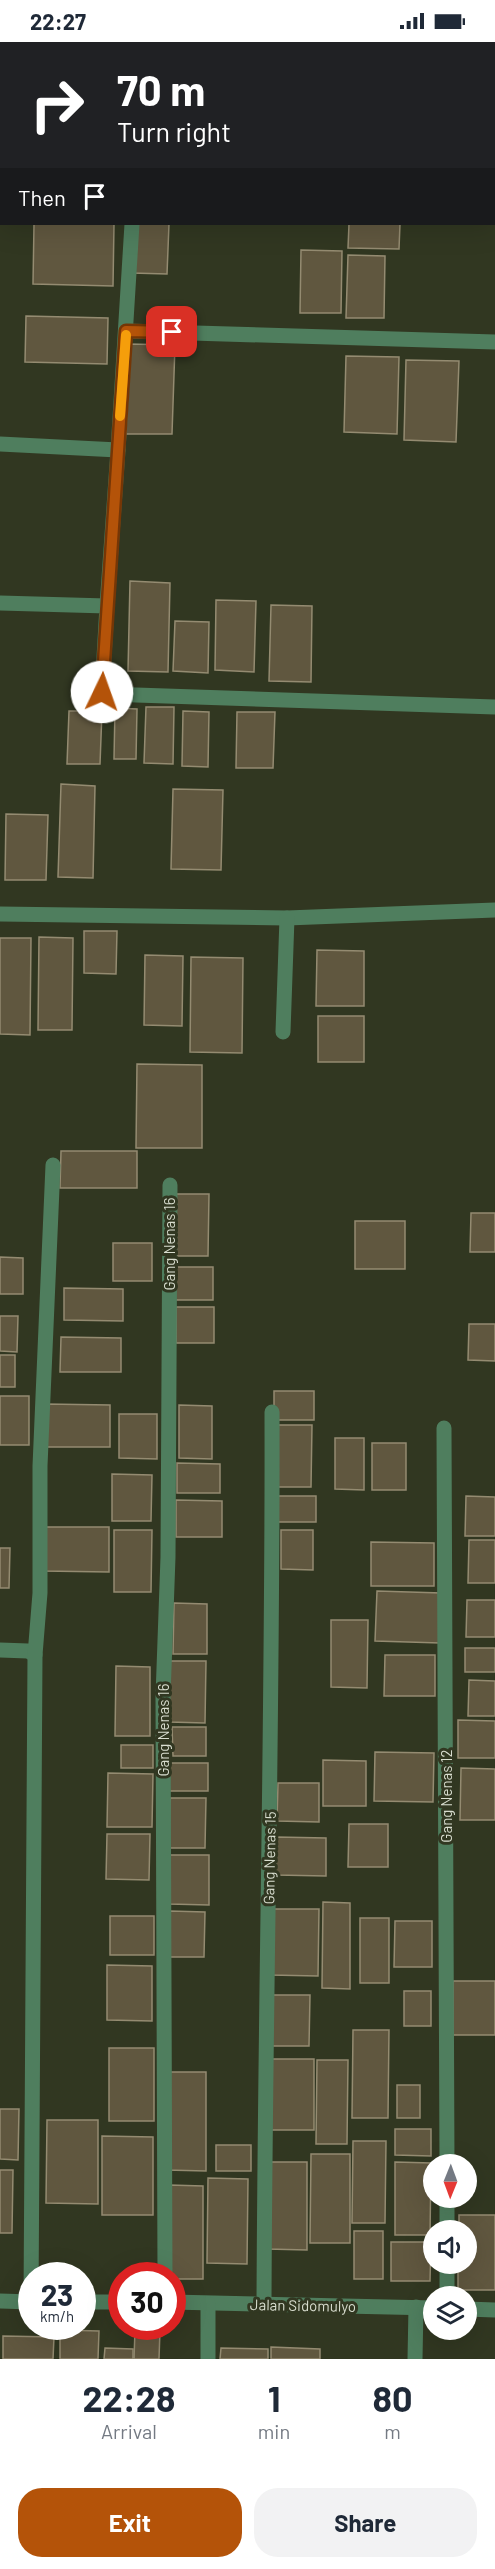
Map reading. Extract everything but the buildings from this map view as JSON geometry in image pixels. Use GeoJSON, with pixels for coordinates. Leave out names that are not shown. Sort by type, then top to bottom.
{"type":"FeatureCollection","features":[{"type":"Feature","properties":{"kind":"street"},"geometry":{"type":"LineString","coordinates":[[132,225],[102,692],[106,694],[495,707]]}},
{"type":"Feature","properties":{"kind":"street"},"geometry":{"type":"LineString","coordinates":[[126,331],[495,342]]}},
{"type":"Feature","properties":{"kind":"street"},"geometry":{"type":"LineString","coordinates":[[0,444],[118,450]]}},
{"type":"Feature","properties":{"kind":"street"},"geometry":{"type":"LineString","coordinates":[[0,603],[107,606]]}},
{"type":"Feature","properties":{"kind":"street"},"geometry":{"type":"LineString","coordinates":[[0,914],[286,918],[495,910]]}},
{"type":"Feature","properties":{"kind":"street"},"geometry":{"type":"LineString","coordinates":[[284,1032],[286,918]]}},
{"type":"Feature","properties":{"kind":"street"},"geometry":{"type":"LineString","coordinates":[[31,2262],[35,1654],[40,1593],[40,1466],[53,1165]]}},
{"type":"Feature","properties":{"kind":"street","name":"Gang Nenas 16"},"geometry":{"type":"LineString","coordinates":[[165,2262],[163,1696],[168,1557],[170,1185]]}},
{"type":"Feature","properties":{"kind":"street","name":"Gang Nenas 15"},"geometry":{"type":"LineString","coordinates":[[264,2304],[266,1987],[273,1679],[272,1412]]}},
{"type":"Feature","properties":{"kind":"street","name":"Gang Nenas 12"},"geometry":{"type":"LineString","coordinates":[[444,1428],[447,2154]]}},
{"type":"Feature","properties":{"kind":"street"},"geometry":{"type":"LineString","coordinates":[[0,1650],[28,1651],[35,1654]]}},
{"type":"Feature","properties":{"kind":"street"},"geometry":{"type":"LineString","coordinates":[[0,2301],[18,2302]]}},
{"type":"Feature","properties":{"kind":"street","name":"Jalan Sidomulyo"},"geometry":{"type":"LineString","coordinates":[[186,2303],[423,2307]]}},
{"type":"Feature","properties":{"kind":"street"},"geometry":{"type":"LineString","coordinates":[[208,2304],[208,2359]]}},
{"type":"Feature","properties":{"kind":"street"},"geometry":{"type":"LineString","coordinates":[[415,2359],[416,2307]]}},
{"type":"Feature","properties":{"kind":"street"},"geometry":{"type":"LineString","coordinates":[[477,2309],[495,2310]]}},
{"type":"Feature","properties":{"kind":"slow traffic"},"geometry":{"type":"LineString","coordinates":[[120,416],[126,335]]}},
{"type":"Feature","properties":{"kind":"route"},"geometry":{"type":"LineString","coordinates":[[102,692],[105,617],[126,331],[172,332]]}}]}
